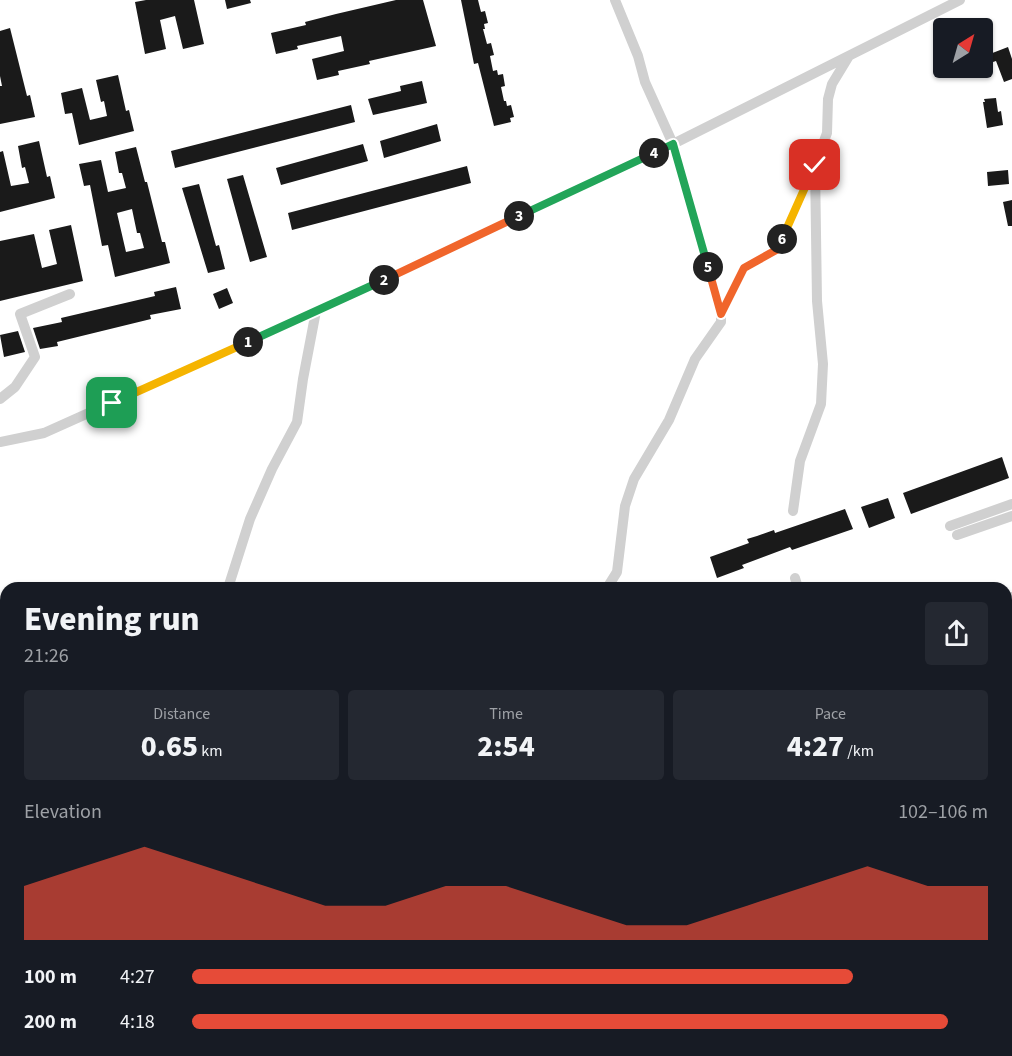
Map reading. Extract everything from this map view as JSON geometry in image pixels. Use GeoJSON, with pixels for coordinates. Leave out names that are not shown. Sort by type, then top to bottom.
{"type":"FeatureCollection","features":[{"type":"Feature","properties":{"kind":"street"},"geometry":{"type":"LineString","coordinates":[[611,582],[617,572],[626,506],[634,478],[669,420],[695,359],[721,322],[721,314],[673,144],[645,82],[638,56],[615,0]]}},
{"type":"Feature","properties":{"kind":"street"},"geometry":{"type":"LineString","coordinates":[[0,442],[44,433],[316,311],[673,144],[960,0]]}},
{"type":"Feature","properties":{"kind":"street"},"geometry":{"type":"LineString","coordinates":[[721,314],[744,268],[778,249],[827,133],[828,99],[832,84],[849,56]]}},
{"type":"Feature","properties":{"kind":"street"},"geometry":{"type":"LineString","coordinates":[[793,511],[800,461],[821,404],[823,364],[817,301],[815,165]]}},
{"type":"Feature","properties":{"kind":"street"},"geometry":{"type":"LineString","coordinates":[[0,399],[15,387],[35,357],[20,314],[70,294]]}},
{"type":"Feature","properties":{"kind":"street"},"geometry":{"type":"LineString","coordinates":[[230,582],[250,519],[272,469],[297,422],[316,311]]}},
{"type":"Feature","properties":{"kind":"street"},"geometry":{"type":"LineString","coordinates":[[1012,504],[954,530],[1012,516]]}},
{"type":"Feature","properties":{"kind":"building"},"geometry":{"type":"Polygon","coordinates":[[[194,0],[204,44],[183,49],[175,16],[160,20],[166,49],[145,54],[135,2],[194,0]]]}},
{"type":"Feature","properties":{"kind":"building"},"geometry":{"type":"Polygon","coordinates":[[[225,0],[250,0],[251,3],[227,9],[225,0]]]}},
{"type":"Feature","properties":{"kind":"building"},"geometry":{"type":"Polygon","coordinates":[[[396,0],[423,0],[436,46],[369,61],[370,64],[338,71],[339,75],[317,80],[312,59],[344,51],[341,36],[297,46],[298,49],[276,54],[271,33],[306,25],[305,22],[396,0]]]}},
{"type":"Feature","properties":{"kind":"building"},"geometry":{"type":"Polygon","coordinates":[[[461,0],[478,0],[481,12],[485,11],[488,23],[484,24],[485,29],[483,29],[487,44],[491,43],[494,55],[490,56],[493,71],[497,70],[498,75],[503,74],[505,86],[501,87],[504,101],[507,106],[511,105],[514,117],[510,118],[511,122],[494,126],[478,63],[474,64],[461,0]]]}},
{"type":"Feature","properties":{"kind":"building"},"geometry":{"type":"Polygon","coordinates":[[[10,28],[27,96],[30,95],[35,117],[0,124],[0,86],[2,86],[0,31],[10,28]]]}},
{"type":"Feature","properties":{"kind":"building"},"geometry":{"type":"Polygon","coordinates":[[[1008,47],[1012,59],[1012,79],[1004,82],[996,61],[993,62],[993,53],[1008,47]]]}},
{"type":"Feature","properties":{"kind":"building"},"geometry":{"type":"Polygon","coordinates":[[[118,75],[126,111],[129,110],[134,131],[79,145],[72,113],[65,114],[61,93],[82,88],[90,120],[107,116],[96,80],[118,75]]]}},
{"type":"Feature","properties":{"kind":"building"},"geometry":{"type":"Polygon","coordinates":[[[422,81],[427,103],[373,115],[368,99],[401,91],[400,86],[422,81]]]}},
{"type":"Feature","properties":{"kind":"building"},"geometry":{"type":"Polygon","coordinates":[[[996,98],[1003,125],[987,128],[983,102],[985,102],[984,99],[996,98]]]}},
{"type":"Feature","properties":{"kind":"building"},"geometry":{"type":"Polygon","coordinates":[[[351,105],[355,122],[175,168],[171,151],[351,105]]]}},
{"type":"Feature","properties":{"kind":"building"},"geometry":{"type":"Polygon","coordinates":[[[437,124],[441,141],[384,158],[380,141],[437,124]]]}},
{"type":"Feature","properties":{"kind":"building"},"geometry":{"type":"Polygon","coordinates":[[[39,141],[47,177],[50,176],[55,198],[0,212],[0,152],[3,151],[11,186],[29,183],[25,167],[22,168],[18,146],[39,141]]]}},
{"type":"Feature","properties":{"kind":"building"},"geometry":{"type":"Polygon","coordinates":[[[363,144],[368,161],[281,185],[276,168],[363,144]]]}},
{"type":"Feature","properties":{"kind":"building"},"geometry":{"type":"Polygon","coordinates":[[[136,147],[170,263],[115,277],[108,245],[102,246],[90,185],[84,186],[79,164],[101,160],[108,192],[126,188],[122,173],[119,173],[115,152],[136,147]],[[132,209],[117,213],[126,252],[144,248],[140,233],[137,233],[132,209]]]}},
{"type":"Feature","properties":{"kind":"building"},"geometry":{"type":"Polygon","coordinates":[[[467,166],[471,183],[292,230],[288,213],[467,166]]]}},
{"type":"Feature","properties":{"kind":"building"},"geometry":{"type":"Polygon","coordinates":[[[1008,170],[1009,184],[988,186],[987,172],[1008,170]]]}},
{"type":"Feature","properties":{"kind":"building"},"geometry":{"type":"Polygon","coordinates":[[[243,175],[267,257],[250,262],[227,179],[243,175]]]}},
{"type":"Feature","properties":{"kind":"building"},"geometry":{"type":"Polygon","coordinates":[[[199,184],[216,246],[219,245],[225,269],[208,273],[182,188],[199,184]]]}},
{"type":"Feature","properties":{"kind":"building"},"geometry":{"type":"Polygon","coordinates":[[[1012,200],[1012,226],[1008,226],[1003,202],[1012,200]]]}},
{"type":"Feature","properties":{"kind":"building"},"geometry":{"type":"Polygon","coordinates":[[[71,225],[83,281],[0,301],[0,241],[34,234],[42,268],[57,264],[49,230],[71,225]]]}},
{"type":"Feature","properties":{"kind":"building"},"geometry":{"type":"Polygon","coordinates":[[[176,287],[181,309],[150,315],[151,319],[57,342],[58,346],[40,349],[33,328],[62,322],[61,318],[155,296],[154,292],[176,287]]]}},
{"type":"Feature","properties":{"kind":"building"},"geometry":{"type":"Polygon","coordinates":[[[227,288],[233,303],[219,309],[213,294],[227,288]]]}},
{"type":"Feature","properties":{"kind":"building"},"geometry":{"type":"Polygon","coordinates":[[[18,331],[25,352],[4,357],[0,335],[18,331]]]}},
{"type":"Feature","properties":{"kind":"building"},"geometry":{"type":"Polygon","coordinates":[[[1002,457],[1009,478],[911,514],[903,493],[1002,457]]]}},
{"type":"Feature","properties":{"kind":"building"},"geometry":{"type":"Polygon","coordinates":[[[888,498],[895,518],[869,528],[861,507],[888,498]]]}},
{"type":"Feature","properties":{"kind":"building"},"geometry":{"type":"Polygon","coordinates":[[[845,509],[853,529],[792,550],[790,547],[742,565],[744,568],[717,578],[710,557],[749,543],[747,539],[774,530],[775,533],[845,509]]]}},
{"type":"Feature","properties":{"kind":"route"},"geometry":{"type":"LineString","coordinates":[[112,403],[316,311],[673,144],[721,314],[744,268],[778,249],[815,165]]}}]}
